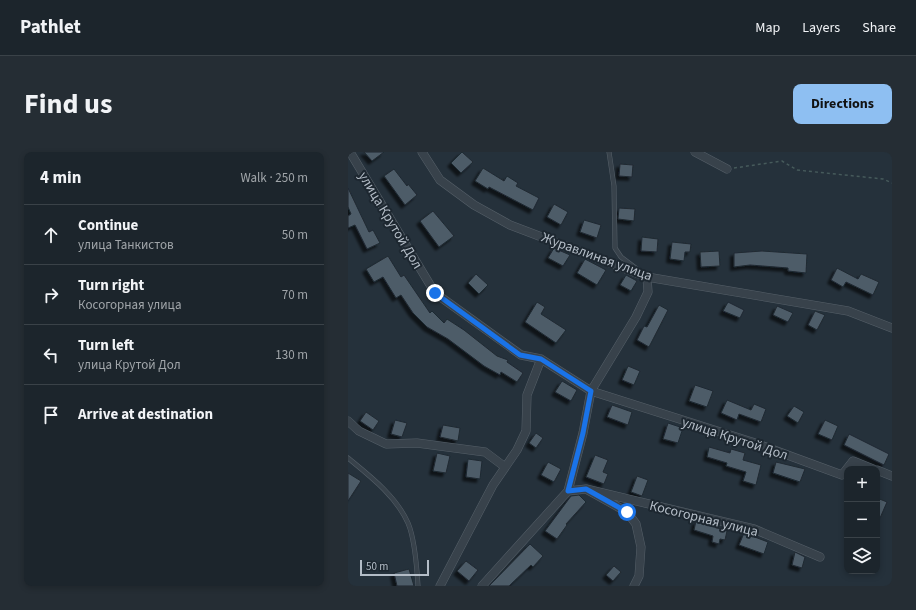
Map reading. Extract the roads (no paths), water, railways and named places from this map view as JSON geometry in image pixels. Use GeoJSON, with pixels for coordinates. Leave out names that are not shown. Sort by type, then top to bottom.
{"type":"FeatureCollection","features":[{"type":"Feature","properties":{"kind":"street","name":"улица Крутой Дол"},"geometry":{"type":"LineString","coordinates":[[350,152],[435,293],[520,355],[541,359],[591,391],[752,442],[842,475],[844,473]]}},
{"type":"Feature","properties":{"kind":"street","name":"Журавлиная улица"},"geometry":{"type":"LineString","coordinates":[[422,152],[440,180],[474,205],[510,224],[647,277],[848,311],[892,328]]}},
{"type":"Feature","properties":{"kind":"street"},"geometry":{"type":"LineString","coordinates":[[695,152],[727,169]]}},
{"type":"Feature","properties":{"kind":"street"},"geometry":{"type":"LineString","coordinates":[[482,586],[568,491],[583,433],[591,391],[636,317],[648,292],[647,277]]}},
{"type":"Feature","properties":{"kind":"street"},"geometry":{"type":"LineString","coordinates":[[440,586],[486,499],[517,450],[526,430],[527,395],[541,359]]}},
{"type":"Feature","properties":{"kind":"street"},"geometry":{"type":"LineString","coordinates":[[348,421],[359,431],[386,444],[417,443],[485,452],[505,467]]}},
{"type":"Feature","properties":{"kind":"street","name":"улица Крутой Дол"},"geometry":{"type":"LineString","coordinates":[[850,466],[854,461],[866,466]]}},
{"type":"Feature","properties":{"kind":"street"},"geometry":{"type":"LineString","coordinates":[[880,471],[892,476]]}},
{"type":"Feature","properties":{"kind":"street"},"geometry":{"type":"LineString","coordinates":[[586,489],[627,512],[636,524],[641,547],[639,576],[634,586]]}},
{"type":"Feature","properties":{"kind":"street","name":"Косогорная улица"},"geometry":{"type":"LineString","coordinates":[[568,491],[586,489],[754,529],[820,557]]}},
{"type":"Feature","properties":{"kind":"lane"},"geometry":{"type":"LineString","coordinates":[[609,152],[614,186],[615,248],[621,257],[647,277]]}},
{"type":"Feature","properties":{"kind":"lane"},"geometry":{"type":"LineString","coordinates":[[348,458],[373,479],[400,508],[408,524],[418,586]]}}]}
